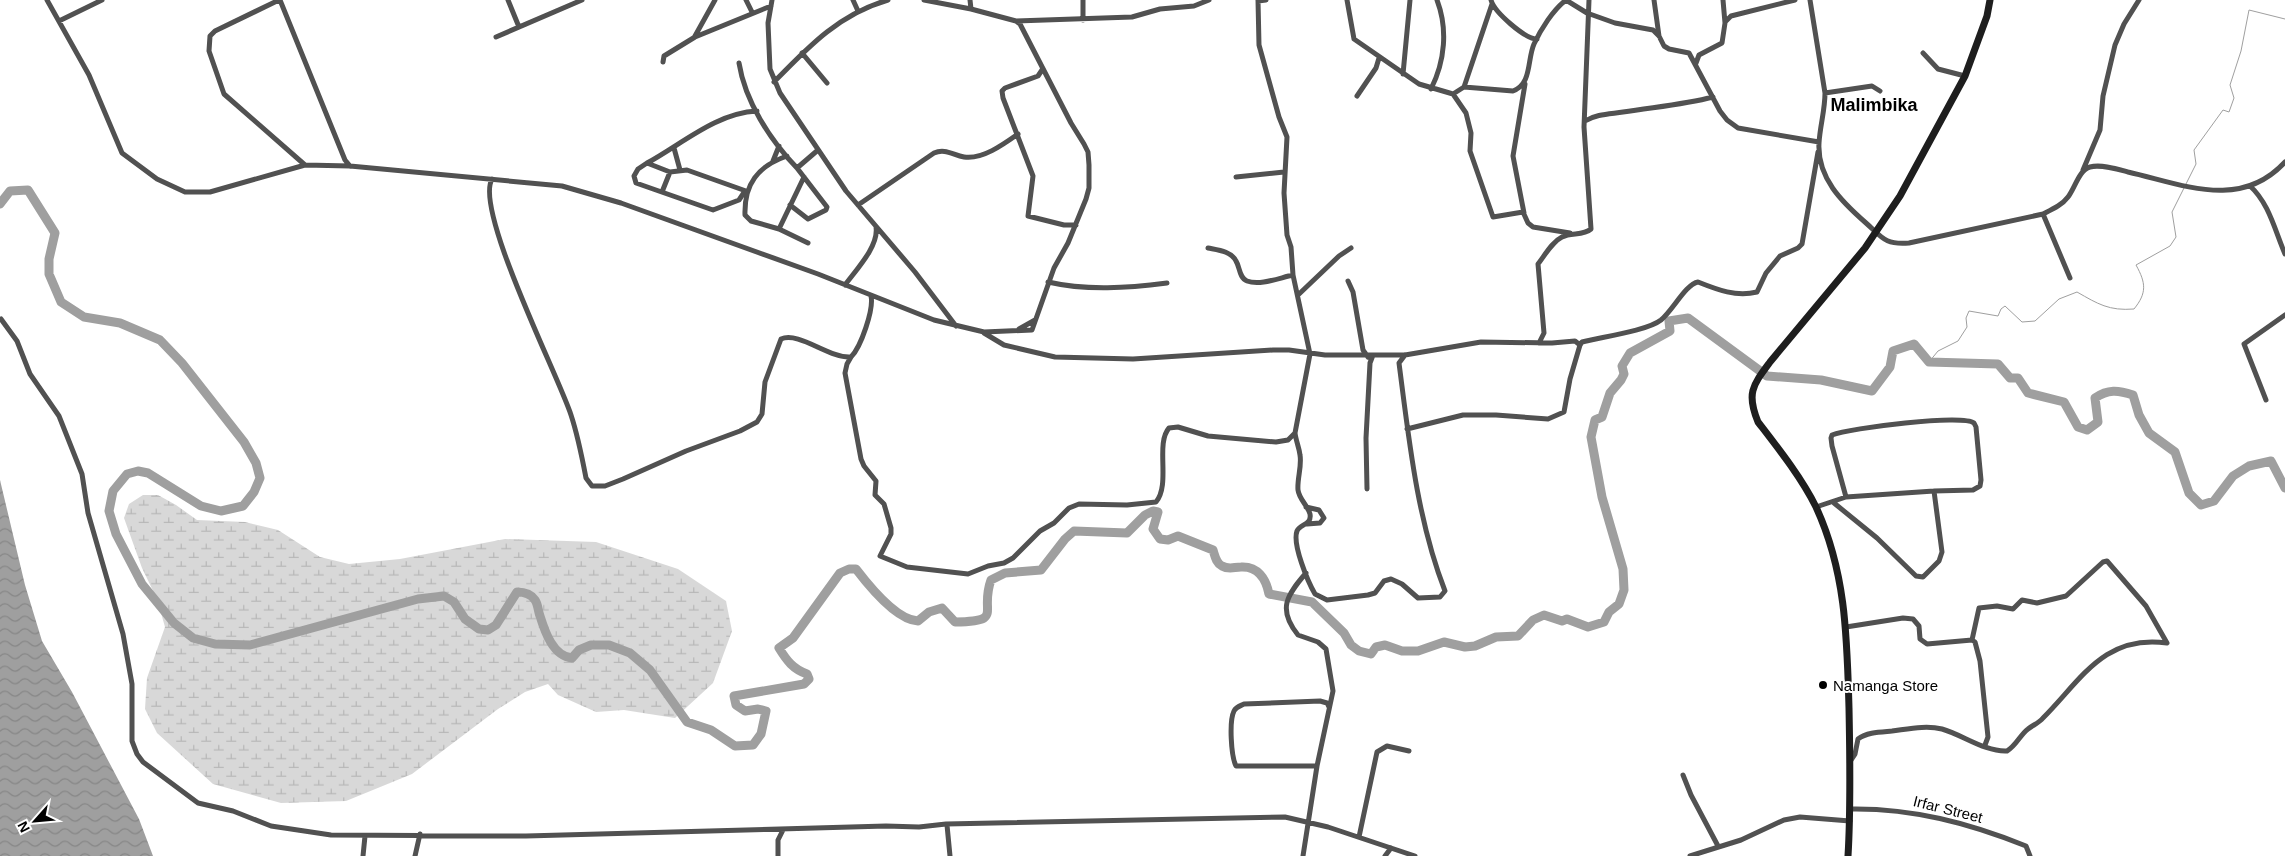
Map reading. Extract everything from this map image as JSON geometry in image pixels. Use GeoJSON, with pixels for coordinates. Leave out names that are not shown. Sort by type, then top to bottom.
{"type":"FeatureCollection","features":[{"type":"Feature","properties":{"kind":"main road"},"geometry":{"type":"LineString","coordinates":[[1848,856],[1850,760],[1846,627],[1843,592],[1836,560],[1816,507],[1758,422],[1751,400],[1755,382],[1760,375],[1876,233],[1900,196],[1965,76],[1987,16],[1990,0]]}},
{"type":"Feature","properties":{"kind":"street"},"geometry":{"type":"LineString","coordinates":[[47,0],[89,75],[122,152],[171,187],[192,193],[210,192],[305,165],[350,166],[562,186],[622,203],[871,296],[956,326],[984,332],[1019,329],[1035,320],[1048,282],[1076,225],[1089,188],[1088,152],[1016,21]]}},
{"type":"Feature","properties":{"kind":"street"},"geometry":{"type":"LineString","coordinates":[[59,22],[102,0]]}},
{"type":"Feature","properties":{"kind":"street"},"geometry":{"type":"LineString","coordinates":[[305,165],[224,94],[209,52],[210,36],[215,31],[280,0],[350,166]]}},
{"type":"Feature","properties":{"kind":"street"},"geometry":{"type":"LineString","coordinates":[[508,0],[519,27]]}},
{"type":"Feature","properties":{"kind":"street"},"geometry":{"type":"LineString","coordinates":[[496,37],[582,0]]}},
{"type":"Feature","properties":{"kind":"street"},"geometry":{"type":"LineString","coordinates":[[695,37],[715,0]]}},
{"type":"Feature","properties":{"kind":"street"},"geometry":{"type":"LineString","coordinates":[[746,0],[752,12]]}},
{"type":"Feature","properties":{"kind":"street"},"geometry":{"type":"LineString","coordinates":[[772,0],[769,46],[770,69],[774,82],[818,150],[858,205],[956,326]]}},
{"type":"Feature","properties":{"kind":"street"},"geometry":{"type":"LineString","coordinates":[[854,0],[858,11]]}},
{"type":"Feature","properties":{"kind":"street"},"geometry":{"type":"LineString","coordinates":[[774,82],[820,36],[858,11],[888,0]]}},
{"type":"Feature","properties":{"kind":"street"},"geometry":{"type":"LineString","coordinates":[[924,0],[1016,21],[1132,17],[1160,9],[1194,6],[1210,0]]}},
{"type":"Feature","properties":{"kind":"street"},"geometry":{"type":"LineString","coordinates":[[970,0],[970,9]]}},
{"type":"Feature","properties":{"kind":"street"},"geometry":{"type":"LineString","coordinates":[[1083,0],[1083,20]]}},
{"type":"Feature","properties":{"kind":"street"},"geometry":{"type":"LineString","coordinates":[[1266,0],[1258,0],[1259,45],[1279,117],[1287,137],[1287,159],[1284,172],[1287,234],[1291,247],[1293,275],[1310,354],[1296,433],[1296,444],[1300,455],[1298,492],[1310,514],[1307,524]]}},
{"type":"Feature","properties":{"kind":"street"},"geometry":{"type":"LineString","coordinates":[[1347,0],[1354,39],[1419,84],[1430,89],[1453,94],[1466,114],[1470,133],[1470,151],[1492,215],[1497,218],[1518,212],[1524,213]]}},
{"type":"Feature","properties":{"kind":"street"},"geometry":{"type":"LineString","coordinates":[[1403,74],[1410,0]]}},
{"type":"Feature","properties":{"kind":"street"},"geometry":{"type":"LineString","coordinates":[[1430,89],[1442,60],[1442,16],[1437,0]]}},
{"type":"Feature","properties":{"kind":"street"},"geometry":{"type":"LineString","coordinates":[[1572,234],[1562,230],[1533,227],[1528,223],[1524,213],[1513,156],[1525,82],[1534,45],[1552,14],[1566,0],[1587,13],[1615,23],[1653,30],[1660,36]]}},
{"type":"Feature","properties":{"kind":"street"},"geometry":{"type":"LineString","coordinates":[[1539,343],[1544,333],[1538,264],[1559,238],[1572,234],[1587,233],[1591,229],[1585,121],[1587,13],[1589,0]]}},
{"type":"Feature","properties":{"kind":"street"},"geometry":{"type":"LineString","coordinates":[[1654,0],[1660,36],[1664,46],[1669,49],[1689,53],[1696,63],[1712,97],[1727,120],[1738,128],[1819,142]]}},
{"type":"Feature","properties":{"kind":"street"},"geometry":{"type":"LineString","coordinates":[[1696,63],[1700,55],[1722,43],[1725,23],[1723,0]]}},
{"type":"Feature","properties":{"kind":"street"},"geometry":{"type":"LineString","coordinates":[[1725,23],[1731,16],[1771,2],[1795,0]]}},
{"type":"Feature","properties":{"kind":"street"},"geometry":{"type":"LineString","coordinates":[[1810,0],[1825,93],[1819,142],[1823,170],[1834,192],[1845,205],[1887,242],[1898,244],[2043,214],[2055,208],[2068,197],[2083,170],[2100,130],[2103,96],[2114,45],[2139,0]]}},
{"type":"Feature","properties":{"kind":"street"},"geometry":{"type":"LineString","coordinates":[[1491,2],[1497,11],[1526,36],[1537,39]]}},
{"type":"Feature","properties":{"kind":"street"},"geometry":{"type":"LineString","coordinates":[[1464,87],[1491,2]]}},
{"type":"Feature","properties":{"kind":"street"},"geometry":{"type":"LineString","coordinates":[[663,62],[664,56],[695,37],[752,12],[771,6]]}},
{"type":"Feature","properties":{"kind":"street"},"geometry":{"type":"LineString","coordinates":[[802,53],[826,83]]}},
{"type":"Feature","properties":{"kind":"street"},"geometry":{"type":"LineString","coordinates":[[1923,53],[1938,69],[1965,76]]}},
{"type":"Feature","properties":{"kind":"street"},"geometry":{"type":"LineString","coordinates":[[1357,96],[1376,68],[1379,58]]}},
{"type":"Feature","properties":{"kind":"street"},"geometry":{"type":"LineString","coordinates":[[739,63],[743,83],[757,111],[779,146],[827,207],[826,210],[808,219],[790,205]]}},
{"type":"Feature","properties":{"kind":"street"},"geometry":{"type":"LineString","coordinates":[[1042,70],[1038,76],[1005,88],[1002,92],[1033,176],[1033,192],[1028,216],[1064,226],[1076,225]]}},
{"type":"Feature","properties":{"kind":"street"},"geometry":{"type":"LineString","coordinates":[[1453,94],[1464,87],[1513,91],[1521,88],[1525,82]]}},
{"type":"Feature","properties":{"kind":"street"},"geometry":{"type":"LineString","coordinates":[[1825,93],[1872,86],[1880,91]]}},
{"type":"Feature","properties":{"kind":"street"},"geometry":{"type":"LineString","coordinates":[[1585,121],[1593,116],[1651,106],[1693,102],[1712,97]]}},
{"type":"Feature","properties":{"kind":"street"},"geometry":{"type":"LineString","coordinates":[[757,111],[741,112],[728,116],[638,169],[634,176],[634,181],[714,210],[739,200],[765,165],[787,156]]}},
{"type":"Feature","properties":{"kind":"street"},"geometry":{"type":"LineString","coordinates":[[858,205],[906,170],[934,153],[944,150],[964,157],[977,156],[990,151],[1018,134]]}},
{"type":"Feature","properties":{"kind":"street"},"geometry":{"type":"LineString","coordinates":[[773,161],[779,146]]}},
{"type":"Feature","properties":{"kind":"street"},"geometry":{"type":"LineString","coordinates":[[674,148],[680,170]]}},
{"type":"Feature","properties":{"kind":"street"},"geometry":{"type":"LineString","coordinates":[[1408,429],[1463,416],[1496,415],[1548,419],[1561,415],[1564,412],[1570,379],[1582,342],[1653,325],[1677,303],[1688,286],[1695,282],[1728,293],[1746,294],[1757,292],[1766,273],[1780,256],[1798,248],[1802,244],[1815,162],[1819,149]]}},
{"type":"Feature","properties":{"kind":"street"},"geometry":{"type":"LineString","coordinates":[[797,168],[818,150]]}},
{"type":"Feature","properties":{"kind":"street"},"geometry":{"type":"LineString","coordinates":[[340,166],[346,160]]}},
{"type":"Feature","properties":{"kind":"street"},"geometry":{"type":"LineString","coordinates":[[2083,170],[2097,166],[2211,191],[2250,186],[2278,169],[2285,162]]}},
{"type":"Feature","properties":{"kind":"street"},"geometry":{"type":"LineString","coordinates":[[647,163],[670,172],[680,170],[746,191]]}},
{"type":"Feature","properties":{"kind":"street"},"geometry":{"type":"LineString","coordinates":[[662,192],[670,172]]}},
{"type":"Feature","properties":{"kind":"street"},"geometry":{"type":"LineString","coordinates":[[1236,177],[1284,172]]}},
{"type":"Feature","properties":{"kind":"street"},"geometry":{"type":"LineString","coordinates":[[779,230],[804,177]]}},
{"type":"Feature","properties":{"kind":"street"},"geometry":{"type":"LineString","coordinates":[[492,179],[489,187],[502,251],[562,390],[571,416],[586,478],[592,486],[605,486],[686,451],[740,431],[757,422],[762,414],[764,382],[778,343],[785,337],[803,341],[838,356],[851,357]]}},
{"type":"Feature","properties":{"kind":"street"},"geometry":{"type":"LineString","coordinates":[[2250,186],[2265,204],[2285,254]]}},
{"type":"Feature","properties":{"kind":"street"},"geometry":{"type":"LineString","coordinates":[[746,191],[746,219],[779,230],[808,243]]}},
{"type":"Feature","properties":{"kind":"street"},"geometry":{"type":"LineString","coordinates":[[2043,214],[2070,278]]}},
{"type":"Feature","properties":{"kind":"street"},"geometry":{"type":"LineString","coordinates":[[845,285],[871,247],[876,235],[875,225]]}},
{"type":"Feature","properties":{"kind":"street"},"geometry":{"type":"LineString","coordinates":[[1208,248],[1227,252],[1235,259],[1242,278],[1246,281],[1267,281],[1293,275]]}},
{"type":"Feature","properties":{"kind":"street"},"geometry":{"type":"LineString","coordinates":[[1298,295],[1339,256],[1351,248]]}},
{"type":"Feature","properties":{"kind":"street"},"geometry":{"type":"LineString","coordinates":[[1348,281],[1353,292],[1363,350],[1370,355]]}},
{"type":"Feature","properties":{"kind":"street"},"geometry":{"type":"LineString","coordinates":[[1048,282],[1070,287],[1128,287],[1167,283]]}},
{"type":"Feature","properties":{"kind":"street"},"geometry":{"type":"LineString","coordinates":[[871,296],[872,303],[860,344],[847,364],[845,374],[861,459],[876,481],[875,495],[884,504],[891,528],[891,534],[880,556],[907,567],[968,574],[988,566],[1004,564],[1013,558],[1040,531],[1054,523],[1069,508],[1079,504],[1127,505],[1156,502],[1160,494],[1164,464],[1164,441],[1166,431],[1169,428],[1178,427],[1208,436],[1276,442],[1288,440],[1296,433]]}},
{"type":"Feature","properties":{"kind":"street"},"geometry":{"type":"LineString","coordinates":[[872,303],[880,299]]}},
{"type":"Feature","properties":{"kind":"street"},"geometry":{"type":"LineString","coordinates":[[2266,400],[2244,344],[2285,316]]}},
{"type":"Feature","properties":{"kind":"street"},"geometry":{"type":"LineString","coordinates":[[1,319],[8,332],[17,341],[30,374],[59,416],[82,474],[88,513],[123,634],[132,684],[132,741],[137,754],[143,762],[198,804],[233,811],[284,829],[332,835],[365,836],[420,834],[526,836],[1285,817],[1308,821],[1415,856]]}},
{"type":"Feature","properties":{"kind":"street"},"geometry":{"type":"LineString","coordinates":[[984,332],[1004,346],[1055,357],[1133,359],[1281,350],[1310,354],[1405,355],[1481,342],[1539,343],[1575,341],[1580,345]]}},
{"type":"Feature","properties":{"kind":"street"},"geometry":{"type":"LineString","coordinates":[[1366,489],[1370,355]]}},
{"type":"Feature","properties":{"kind":"street"},"geometry":{"type":"LineString","coordinates":[[1306,507],[1319,510],[1324,518],[1320,523],[1307,524],[1299,528],[1296,533],[1297,545],[1315,594],[1327,600],[1368,595],[1375,593],[1384,581],[1391,579],[1402,584],[1418,598],[1443,595],[1445,591],[1426,539],[1408,429],[1399,363],[1405,355]]}},
{"type":"Feature","properties":{"kind":"street"},"geometry":{"type":"LineString","coordinates":[[1816,507],[1846,498],[1973,490],[1980,486],[1981,480],[1976,428],[1971,421],[1908,423],[1859,429],[1832,435],[1832,446],[1846,498]]}},
{"type":"Feature","properties":{"kind":"street"},"geometry":{"type":"LineString","coordinates":[[1834,503],[1877,538],[1916,576],[1923,577],[1939,561],[1942,552],[1934,491]]}},
{"type":"Feature","properties":{"kind":"street"},"geometry":{"type":"LineString","coordinates":[[1850,760],[1855,754],[1858,739],[1878,732],[1927,728],[1941,729],[1963,737],[1972,743],[1985,745],[2001,752],[2010,750],[2027,730],[2042,720],[2088,667],[2119,649],[2141,640],[2167,643],[2146,606],[2107,561],[2103,562],[2066,596],[2037,603],[2022,600],[2013,609],[1997,606],[1978,608],[1975,634],[1972,640]]}},
{"type":"Feature","properties":{"kind":"street"},"geometry":{"type":"LineString","coordinates":[[1303,856],[1317,766],[1333,691],[1326,649],[1318,642],[1298,635],[1293,629],[1286,608],[1288,596],[1306,573]]}},
{"type":"Feature","properties":{"kind":"street"},"geometry":{"type":"LineString","coordinates":[[1846,627],[1903,618],[1913,619],[1919,626],[1920,639],[1927,644],[1972,640]]}},
{"type":"Feature","properties":{"kind":"street"},"geometry":{"type":"LineString","coordinates":[[1972,640],[1975,642],[1980,661],[1988,738],[1985,745]]}},
{"type":"Feature","properties":{"kind":"street"},"geometry":{"type":"LineString","coordinates":[[1317,766],[1246,768],[1236,766],[1231,740],[1233,716],[1236,708],[1244,704],[1320,701],[1328,703],[1330,707]]}},
{"type":"Feature","properties":{"kind":"street"},"geometry":{"type":"LineString","coordinates":[[1359,838],[1377,752],[1387,746],[1409,751]]}},
{"type":"Feature","properties":{"kind":"street"},"geometry":{"type":"LineString","coordinates":[[1683,775],[1691,795],[1718,846]]}},
{"type":"Feature","properties":{"kind":"street","name":"Irfar Street"},"geometry":{"type":"LineString","coordinates":[[1850,809],[1916,812],[1960,822],[2026,846],[2030,856]]}},
{"type":"Feature","properties":{"kind":"street"},"geometry":{"type":"LineString","coordinates":[[1690,856],[1741,840],[1774,823],[1792,818],[1850,821]]}},
{"type":"Feature","properties":{"kind":"street"},"geometry":{"type":"LineString","coordinates":[[947,825],[950,856]]}},
{"type":"Feature","properties":{"kind":"street"},"geometry":{"type":"LineString","coordinates":[[778,856],[778,840],[783,830]]}},
{"type":"Feature","properties":{"kind":"street"},"geometry":{"type":"LineString","coordinates":[[415,856],[420,834]]}},
{"type":"Feature","properties":{"kind":"street"},"geometry":{"type":"LineString","coordinates":[[363,856],[365,836]]}},
{"type":"Feature","properties":{"kind":"street"},"geometry":{"type":"LineString","coordinates":[[1386,856],[1390,848]]}},
{"type":"Feature","properties":{"kind":"green space"},"geometry":{"type":"Polygon","coordinates":[[[143,495],[158,495],[197,520],[245,522],[278,530],[320,557],[349,564],[400,559],[505,539],[596,542],[678,569],[726,601],[732,631],[713,683],[675,718],[624,710],[596,712],[558,695],[548,684],[525,692],[498,709],[412,774],[346,801],[281,803],[213,784],[157,733],[145,709],[147,678],[165,627],[157,599],[142,568],[124,518],[129,504],[143,495]]]}},
{"type":"Feature","properties":{"kind":"water"},"geometry":{"type":"Polygon","coordinates":[[[0,480],[25,585],[42,641],[72,692],[139,819],[153,856],[0,856],[0,480]]]}},
{"type":"Feature","properties":{"kind":"waterway"},"geometry":{"type":"LineString","coordinates":[[2186,184],[2196,164],[2194,150],[2223,110],[2229,112],[2234,98],[2230,85],[2241,51],[2249,10],[2285,19]]}},
{"type":"Feature","properties":{"kind":"waterway"},"geometry":{"type":"LineString","coordinates":[[1929,362],[1938,351],[1958,341],[1967,327],[1966,318],[1969,311],[1998,316],[2001,309],[2005,306],[2022,322],[2035,321],[2059,299],[2077,292],[2104,306],[2118,309],[2134,309],[2141,298],[2144,288],[2142,277],[2136,265],[2170,246],[2176,237],[2172,212],[2184,188]]}},
{"type":"Feature","properties":{"kind":"waterway"},"geometry":{"type":"LineString","coordinates":[[0,204],[10,191],[28,190],[55,233],[49,259],[49,274],[61,302],[84,317],[120,323],[160,340],[182,363],[244,442],[256,463],[260,478],[254,492],[243,506],[221,511],[201,506],[148,473],[138,471],[127,474],[113,491],[109,511],[116,534],[142,584],[174,623],[193,638],[215,644],[250,645],[418,599],[444,596],[454,602],[465,619],[479,629],[488,630],[496,625],[517,592],[522,592],[529,595],[537,603],[547,636],[560,653],[572,658],[579,650],[591,645],[609,645],[630,653],[650,670],[687,722],[711,730],[735,746],[753,745],[761,734],[766,711],[758,709],[745,711],[736,705],[734,696],[804,684],[809,679],[807,674],[791,664],[779,648],[793,638],[840,573],[849,569],[856,569],[892,609],[910,619],[918,621],[929,612],[942,608],[955,622],[980,620],[987,613],[988,591],[991,580],[1005,573],[1041,570],[1065,539],[1074,531],[1127,533],[1145,515],[1153,511],[1158,512],[1153,529],[1160,539],[1168,540],[1178,536],[1213,550],[1220,565],[1229,568],[1247,567],[1257,571],[1266,583],[1269,594],[1312,602],[1344,633],[1351,645],[1359,651],[1371,654],[1376,647],[1385,645],[1402,651],[1418,651],[1444,642],[1465,647],[1475,646],[1496,637],[1518,636],[1533,620],[1544,615],[1562,621],[1567,619],[1588,627],[1604,622],[1609,612],[1619,604],[1624,590],[1623,569],[1602,497],[1591,437],[1595,420],[1602,417],[1610,393],[1624,374],[1622,366],[1630,353],[1670,331],[1669,321],[1688,318],[1767,376],[1821,380],[1872,391],[1890,367],[1893,351],[1914,344],[1929,362],[1998,364],[2010,378],[2018,378],[2028,393],[2064,402],[2078,427],[2087,430],[2098,422],[2095,398],[2109,392],[2128,393],[2133,395],[2139,415],[2149,433],[2175,452],[2189,493],[2201,505],[2214,501],[2233,476],[2249,466],[2271,461],[2285,488]]}},
{"type":"Feature","properties":{"kind":"place","name":"Namanga Store"},"geometry":{"type":"Point","coordinates":[1823,685]}},
{"type":"Feature","properties":{"kind":"district","name":"Malimbika"},"geometry":{"type":"Point","coordinates":[1874,105]}}]}
